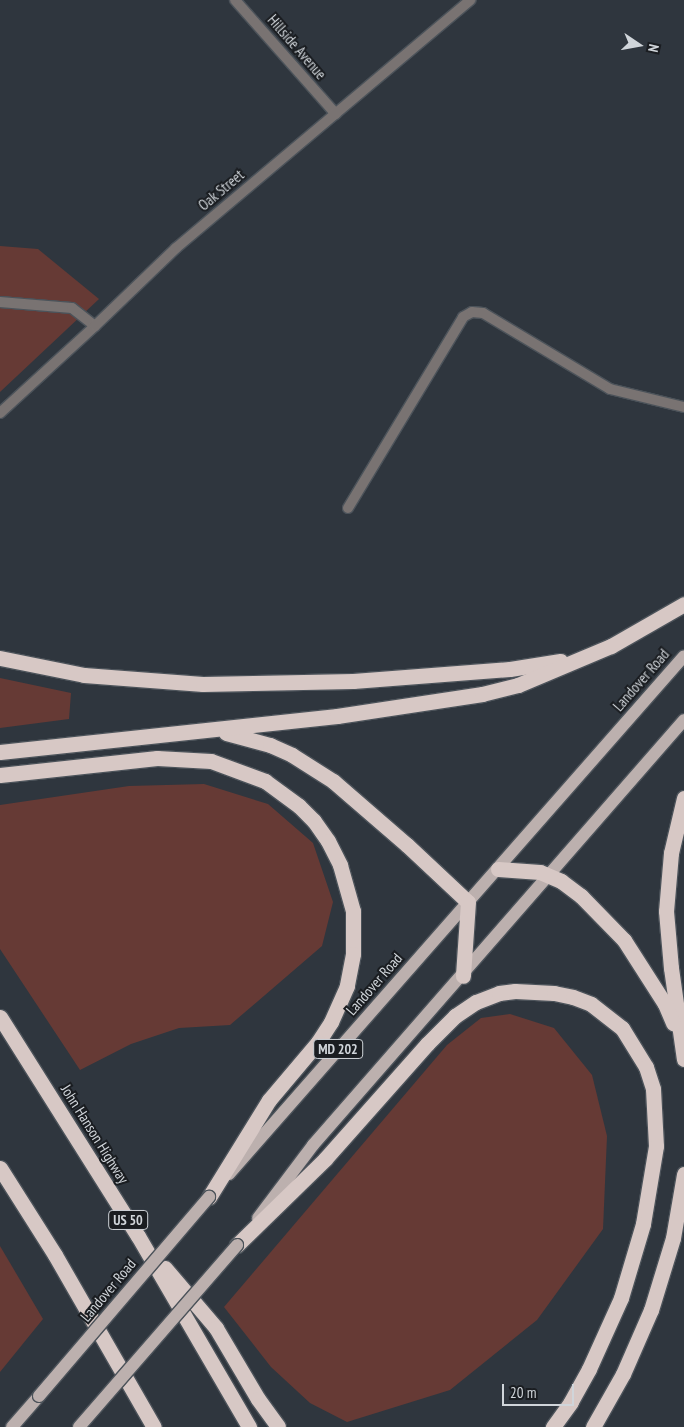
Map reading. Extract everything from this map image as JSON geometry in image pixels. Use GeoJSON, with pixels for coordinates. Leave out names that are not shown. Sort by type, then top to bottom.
{"type":"FeatureCollection","features":[{"type":"Feature","properties":{"kind":"highway"},"geometry":{"type":"LineString","coordinates":[[0,752],[214,730],[396,708],[482,694],[518,685],[584,657],[642,630],[684,604]]}},
{"type":"Feature","properties":{"kind":"highway"},"geometry":{"type":"LineString","coordinates":[[0,658],[109,678],[203,684],[249,684],[353,681],[464,673],[510,669],[584,657]]}},
{"type":"Feature","properties":{"kind":"highway"},"geometry":{"type":"LineString","coordinates":[[214,730],[270,745],[320,772],[358,801],[468,902],[463,976]]}},
{"type":"Feature","properties":{"kind":"highway"},"geometry":{"type":"LineString","coordinates":[[0,775],[157,758],[211,761],[265,781],[299,806],[314,821],[328,841],[343,873],[353,911],[354,954],[347,986],[339,1005],[322,1035],[269,1100],[209,1197]]}},
{"type":"Feature","properties":{"kind":"highway"},"geometry":{"type":"LineString","coordinates":[[684,798],[671,852],[666,912],[670,959],[684,1059]]}},
{"type":"Feature","properties":{"kind":"highway"},"geometry":{"type":"LineString","coordinates":[[498,869],[526,869],[550,875],[581,896],[624,940],[665,1004],[680,1038]]}},
{"type":"Feature","properties":{"kind":"highway"},"geometry":{"type":"LineString","coordinates":[[237,1245],[325,1159],[432,1038],[455,1016],[476,1002],[499,993],[515,991],[554,993],[573,997],[590,1004],[622,1028],[646,1067],[654,1098],[656,1146],[643,1224],[621,1298],[589,1369],[571,1402],[553,1427]]}},
{"type":"Feature","properties":{"kind":"highway","name":"John Hanson Highway"},"geometry":{"type":"LineString","coordinates":[[0,1017],[138,1236],[249,1427]]}},
{"type":"Feature","properties":{"kind":"highway"},"geometry":{"type":"LineString","coordinates":[[0,1168],[55,1255],[154,1427]]}},
{"type":"Feature","properties":{"kind":"highway"},"geometry":{"type":"LineString","coordinates":[[593,1427],[623,1374],[651,1310],[672,1238],[684,1174]]}},
{"type":"Feature","properties":{"kind":"highway"},"geometry":{"type":"LineString","coordinates":[[138,1236],[216,1328],[258,1399],[278,1427]]}},
{"type":"Feature","properties":{"kind":"main road","name":"Landover Road"},"geometry":{"type":"LineString","coordinates":[[12,1427],[209,1197],[684,656]]}},
{"type":"Feature","properties":{"kind":"main road","name":"MD 202"},"geometry":{"type":"LineString","coordinates":[[79,1427],[237,1245],[313,1145],[463,976],[684,720]]}},
{"type":"Feature","properties":{"kind":"street","name":"Hillside Avenue"},"geometry":{"type":"LineString","coordinates":[[235,0],[336,114]]}},
{"type":"Feature","properties":{"kind":"street","name":"Oak Street"},"geometry":{"type":"LineString","coordinates":[[0,413],[95,326],[176,248],[471,0]]}},
{"type":"Feature","properties":{"kind":"street"},"geometry":{"type":"LineString","coordinates":[[0,302],[72,308],[95,326]]}},
{"type":"Feature","properties":{"kind":"street"},"geometry":{"type":"LineString","coordinates":[[348,508],[463,317],[472,312],[483,312],[610,389],[684,407]]}},
{"type":"Feature","properties":{"kind":"shaded area"},"geometry":{"type":"Polygon","coordinates":[[[0,246],[38,249],[99,299],[0,392],[0,246]]]}},
{"type":"Feature","properties":{"kind":"shaded area"},"geometry":{"type":"Polygon","coordinates":[[[0,678],[71,693],[69,719],[0,728],[0,678]]]}},
{"type":"Feature","properties":{"kind":"shaded area"},"geometry":{"type":"Polygon","coordinates":[[[204,784],[268,804],[313,843],[333,902],[322,946],[230,1025],[179,1028],[131,1044],[80,1070],[0,949],[0,805],[129,786],[204,784]]]}},
{"type":"Feature","properties":{"kind":"shaded area"},"geometry":{"type":"Polygon","coordinates":[[[510,1014],[554,1028],[592,1075],[607,1136],[603,1229],[537,1320],[450,1390],[347,1422],[310,1403],[271,1367],[224,1307],[447,1045],[481,1018],[510,1014]]]}},
{"type":"Feature","properties":{"kind":"shaded area"},"geometry":{"type":"Polygon","coordinates":[[[0,1246],[43,1319],[0,1372],[0,1246]]]}}]}
